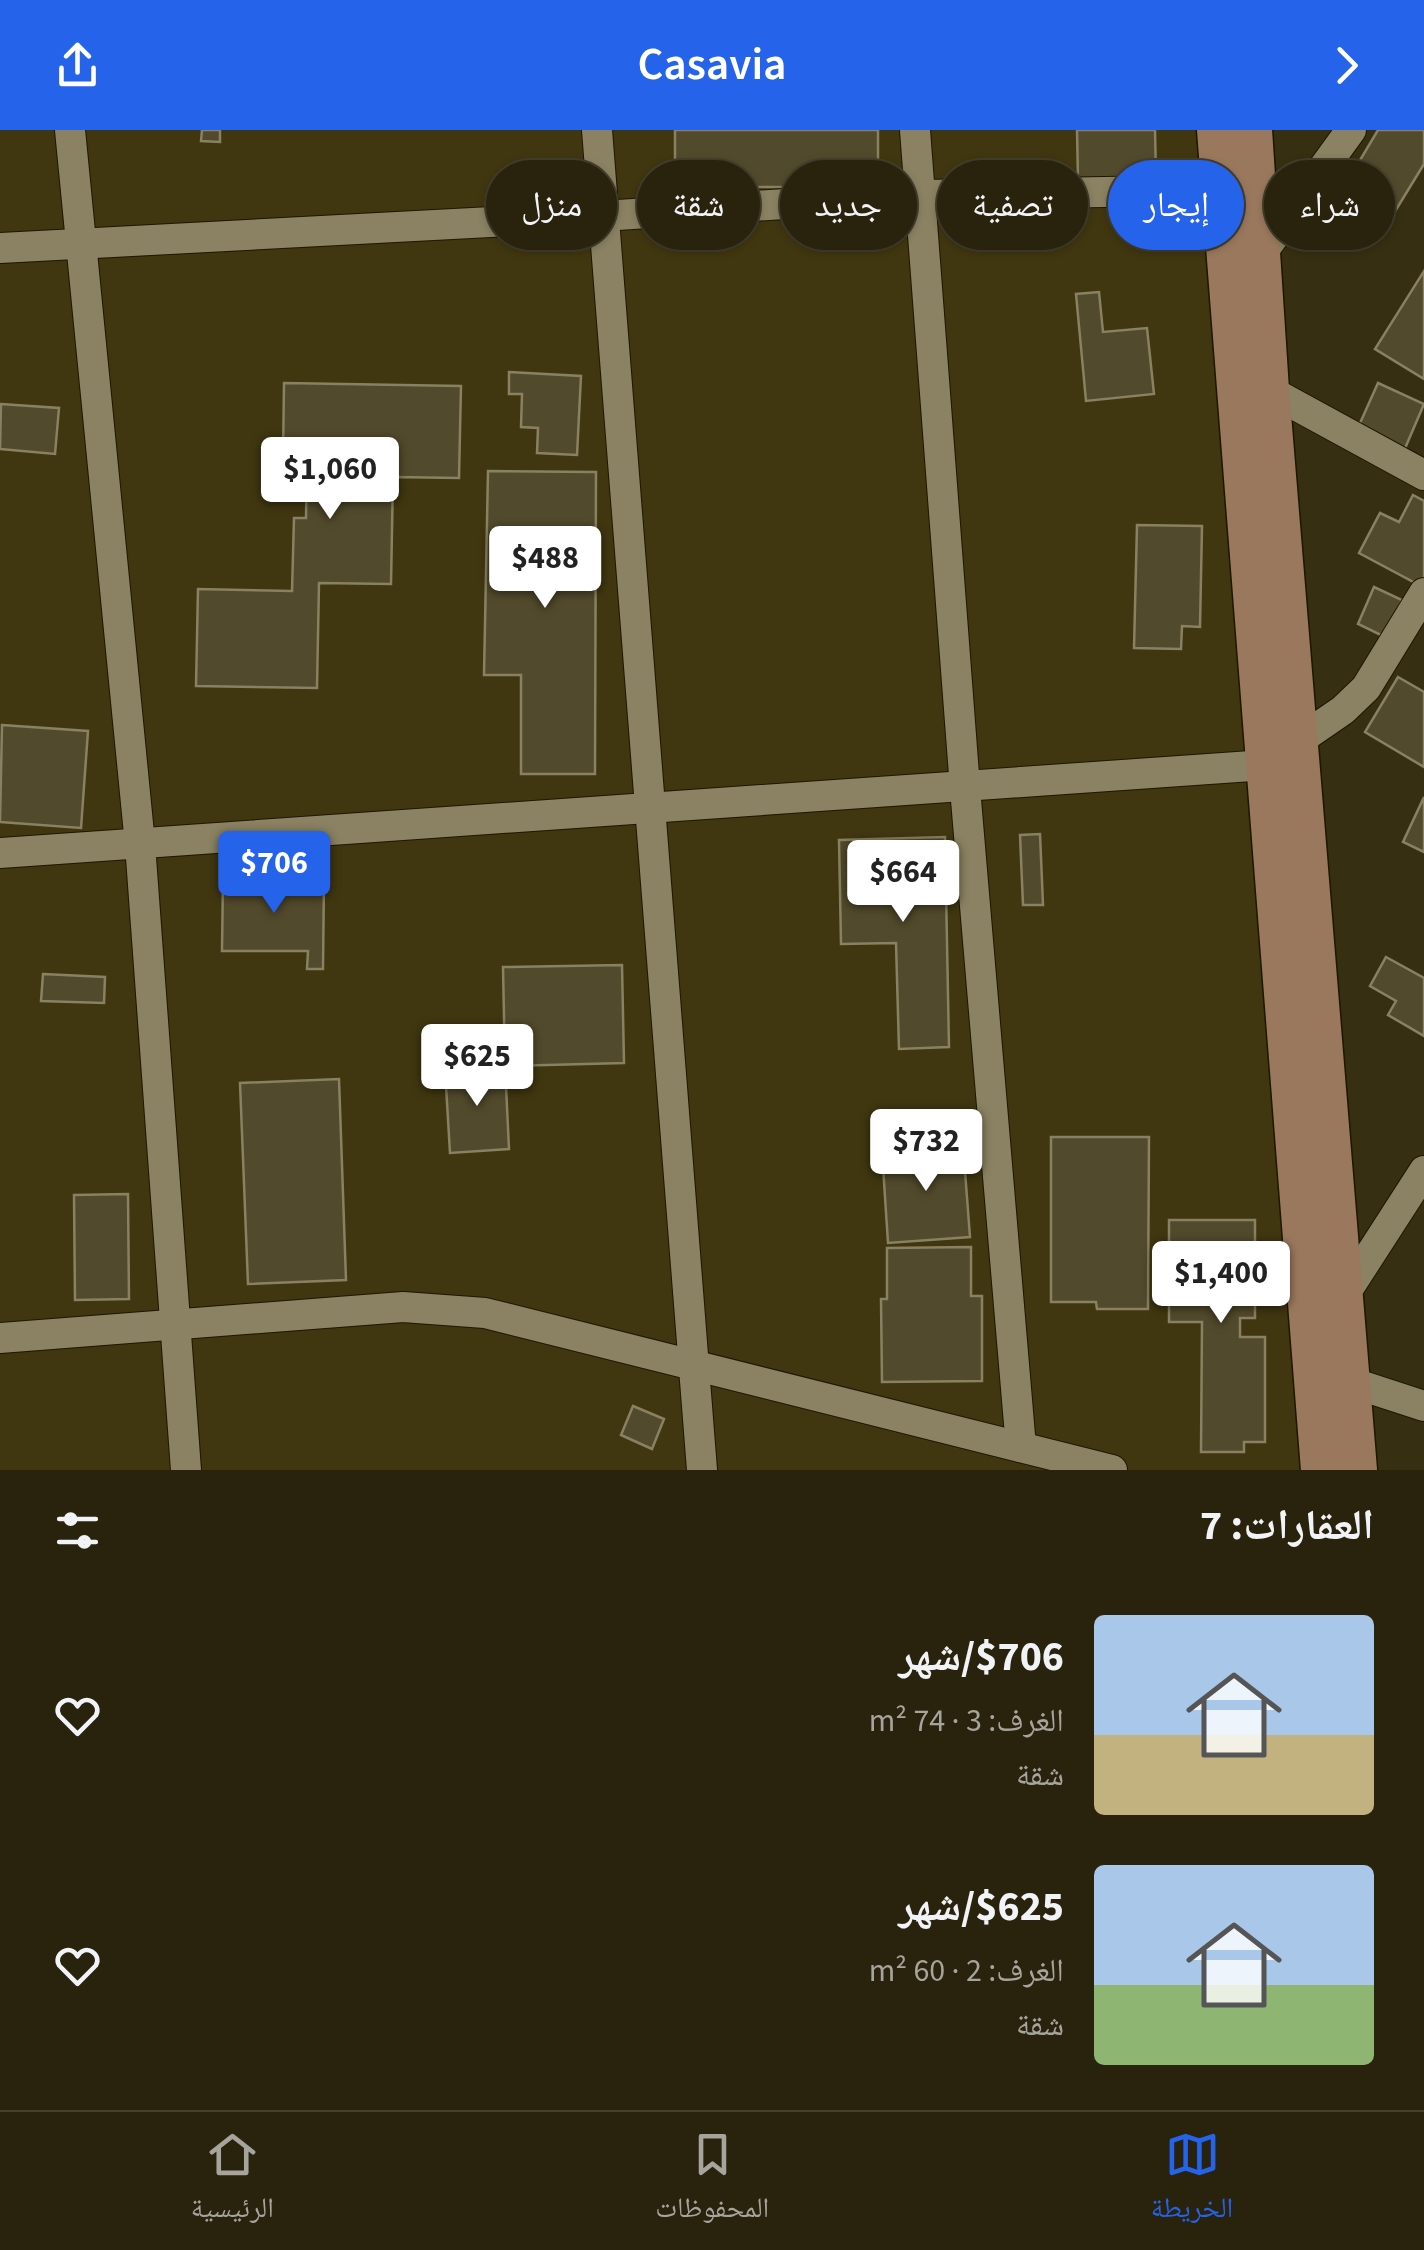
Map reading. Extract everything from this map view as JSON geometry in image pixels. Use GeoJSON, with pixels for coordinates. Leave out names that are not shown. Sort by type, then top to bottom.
{"type":"FeatureCollection","features":[{"type":"Feature","properties":{"kind":"main road"},"geometry":{"type":"LineString","coordinates":[[1218,130],[1220,160]]}},
{"type":"Feature","properties":{"kind":"main road"},"geometry":{"type":"LineString","coordinates":[[1251,130],[1268,390],[1282,753]]}},
{"type":"Feature","properties":{"kind":"main road"},"geometry":{"type":"LineString","coordinates":[[1229,250],[1282,753],[1332,1376],[1356,1470]]}},
{"type":"Feature","properties":{"kind":"main road"},"geometry":{"type":"LineString","coordinates":[[1322,1470],[1332,1376]]}},
{"type":"Feature","properties":{"kind":"street"},"geometry":{"type":"LineString","coordinates":[[70,130],[140,844],[186,1470]]}},
{"type":"Feature","properties":{"kind":"street"},"geometry":{"type":"LineString","coordinates":[[597,130],[599,160]]}},
{"type":"Feature","properties":{"kind":"street"},"geometry":{"type":"LineString","coordinates":[[915,130],[964,788],[1021,1448]]}},
{"type":"Feature","properties":{"kind":"street"},"geometry":{"type":"LineString","coordinates":[[1260,254],[1350,130]]}},
{"type":"Feature","properties":{"kind":"street"},"geometry":{"type":"LineString","coordinates":[[617,215],[920,195],[1108,192]]}},
{"type":"Feature","properties":{"kind":"street"},"geometry":{"type":"LineString","coordinates":[[0,248],[486,222]]}},
{"type":"Feature","properties":{"kind":"street"},"geometry":{"type":"LineString","coordinates":[[607,250],[702,1470]]}},
{"type":"Feature","properties":{"kind":"street"},"geometry":{"type":"LineString","coordinates":[[1268,390],[1424,475]]}},
{"type":"Feature","properties":{"kind":"street"},"geometry":{"type":"LineString","coordinates":[[0,853],[964,788],[1282,753],[1343,710],[1366,688],[1424,593]]}},
{"type":"Feature","properties":{"kind":"street"},"geometry":{"type":"LineString","coordinates":[[1327,1310],[1424,1172]]}},
{"type":"Feature","properties":{"kind":"street"},"geometry":{"type":"LineString","coordinates":[[0,1338],[389,1308],[446,1308],[524,1321],[1112,1470]]}},
{"type":"Feature","properties":{"kind":"street"},"geometry":{"type":"LineString","coordinates":[[1332,1376],[1424,1406]]}},
{"type":"Feature","properties":{"kind":"shaded area"},"geometry":{"type":"Polygon","coordinates":[[[0,130],[1197,130],[1199,160],[1108,160],[1108,250],[1206,250],[1301,1470],[0,1470],[0,130]]]}},
{"type":"Feature","properties":{"kind":"building"},"geometry":{"type":"Polygon","coordinates":[[[202,130],[220,130],[220,142],[201,141],[202,130]]]}},
{"type":"Feature","properties":{"kind":"building"},"geometry":{"type":"Polygon","coordinates":[[[675,130],[878,130],[878,160],[780,160],[780,187],[760,187],[760,160],[675,160],[675,130]]]}},
{"type":"Feature","properties":{"kind":"building"},"geometry":{"type":"Polygon","coordinates":[[[1077,130],[1155,130],[1156,160],[1108,160],[1108,178],[1088,179],[1088,160],[1078,160],[1077,130]]]}},
{"type":"Feature","properties":{"kind":"building"},"geometry":{"type":"Polygon","coordinates":[[[1378,130],[1424,130],[1424,164],[1395,211],[1395,160],[1360,160],[1378,130]]]}},
{"type":"Feature","properties":{"kind":"building"},"geometry":{"type":"Polygon","coordinates":[[[1424,271],[1424,379],[1375,349],[1424,271]]]}},
{"type":"Feature","properties":{"kind":"building"},"geometry":{"type":"Polygon","coordinates":[[[1099,292],[1103,332],[1147,328],[1154,394],[1086,401],[1076,294],[1099,292]]]}},
{"type":"Feature","properties":{"kind":"building"},"geometry":{"type":"Polygon","coordinates":[[[509,372],[581,376],[577,455],[537,453],[538,428],[521,427],[522,394],[509,394],[509,372]]]}},
{"type":"Feature","properties":{"kind":"building"},"geometry":{"type":"Polygon","coordinates":[[[284,383],[461,386],[459,478],[393,477],[391,584],[319,583],[317,688],[196,686],[198,589],[292,591],[294,518],[306,518],[307,459],[283,459],[284,383]]]}},
{"type":"Feature","properties":{"kind":"building"},"geometry":{"type":"Polygon","coordinates":[[[1378,383],[1424,404],[1403,453],[1356,432],[1378,383]]]}},
{"type":"Feature","properties":{"kind":"building"},"geometry":{"type":"Polygon","coordinates":[[[1,404],[59,408],[55,454],[0,449],[1,404]]]}},
{"type":"Feature","properties":{"kind":"building"},"geometry":{"type":"Polygon","coordinates":[[[488,471],[596,472],[595,774],[521,774],[521,675],[484,675],[488,471]]]}},
{"type":"Feature","properties":{"kind":"building"},"geometry":{"type":"Polygon","coordinates":[[[1413,495],[1424,501],[1421,586],[1359,553],[1380,513],[1399,522],[1413,495]]]}},
{"type":"Feature","properties":{"kind":"building"},"geometry":{"type":"Polygon","coordinates":[[[1137,525],[1202,526],[1200,627],[1182,626],[1181,649],[1134,648],[1137,525]]]}},
{"type":"Feature","properties":{"kind":"building"},"geometry":{"type":"Polygon","coordinates":[[[1374,587],[1402,600],[1385,637],[1358,624],[1374,587]]]}},
{"type":"Feature","properties":{"kind":"building"},"geometry":{"type":"Polygon","coordinates":[[[1398,677],[1424,692],[1424,767],[1365,732],[1398,677]]]}},
{"type":"Feature","properties":{"kind":"building"},"geometry":{"type":"Polygon","coordinates":[[[2,725],[88,731],[81,828],[0,822],[2,725]]]}},
{"type":"Feature","properties":{"kind":"building"},"geometry":{"type":"Polygon","coordinates":[[[1424,797],[1424,852],[1403,842],[1424,797]]]}},
{"type":"Feature","properties":{"kind":"building"},"geometry":{"type":"Polygon","coordinates":[[[1040,834],[1043,905],[1023,905],[1020,835],[1040,834]]]}},
{"type":"Feature","properties":{"kind":"building"},"geometry":{"type":"Polygon","coordinates":[[[945,837],[949,1047],[899,1049],[896,943],[841,944],[839,840],[945,837]]]}},
{"type":"Feature","properties":{"kind":"building"},"geometry":{"type":"Polygon","coordinates":[[[223,878],[324,879],[323,969],[307,969],[308,951],[222,951],[223,878]]]}},
{"type":"Feature","properties":{"kind":"building"},"geometry":{"type":"Polygon","coordinates":[[[1386,957],[1424,978],[1424,1036],[1388,1015],[1396,1001],[1370,986],[1386,957]]]}},
{"type":"Feature","properties":{"kind":"building"},"geometry":{"type":"Polygon","coordinates":[[[622,965],[624,1063],[505,1066],[503,967],[622,965]]]}},
{"type":"Feature","properties":{"kind":"building"},"geometry":{"type":"Polygon","coordinates":[[[43,974],[105,977],[104,1003],[41,1001],[43,974]]]}},
{"type":"Feature","properties":{"kind":"building"},"geometry":{"type":"Polygon","coordinates":[[[505,1065],[509,1149],[450,1153],[445,1069],[505,1065]]]}},
{"type":"Feature","properties":{"kind":"building"},"geometry":{"type":"Polygon","coordinates":[[[339,1079],[346,1280],[248,1284],[240,1083],[339,1079]]]}},
{"type":"Feature","properties":{"kind":"building"},"geometry":{"type":"Polygon","coordinates":[[[1051,1137],[1149,1137],[1148,1309],[1097,1309],[1096,1302],[1051,1302],[1051,1137]]]}},
{"type":"Feature","properties":{"kind":"building"},"geometry":{"type":"Polygon","coordinates":[[[963,1145],[970,1237],[888,1243],[882,1151],[963,1145]]]}},
{"type":"Feature","properties":{"kind":"building"},"geometry":{"type":"Polygon","coordinates":[[[128,1194],[129,1299],[75,1300],[74,1195],[128,1194]]]}},
{"type":"Feature","properties":{"kind":"building"},"geometry":{"type":"Polygon","coordinates":[[[1169,1220],[1255,1220],[1255,1318],[1240,1318],[1240,1337],[1265,1337],[1265,1442],[1244,1442],[1244,1452],[1201,1452],[1202,1322],[1169,1322],[1169,1220]]]}},
{"type":"Feature","properties":{"kind":"building"},"geometry":{"type":"Polygon","coordinates":[[[971,1247],[971,1296],[982,1296],[982,1381],[882,1382],[881,1299],[887,1299],[887,1248],[971,1247]]]}},
{"type":"Feature","properties":{"kind":"building"},"geometry":{"type":"Polygon","coordinates":[[[633,1406],[664,1419],[652,1449],[621,1435],[633,1406]]]}}]}
